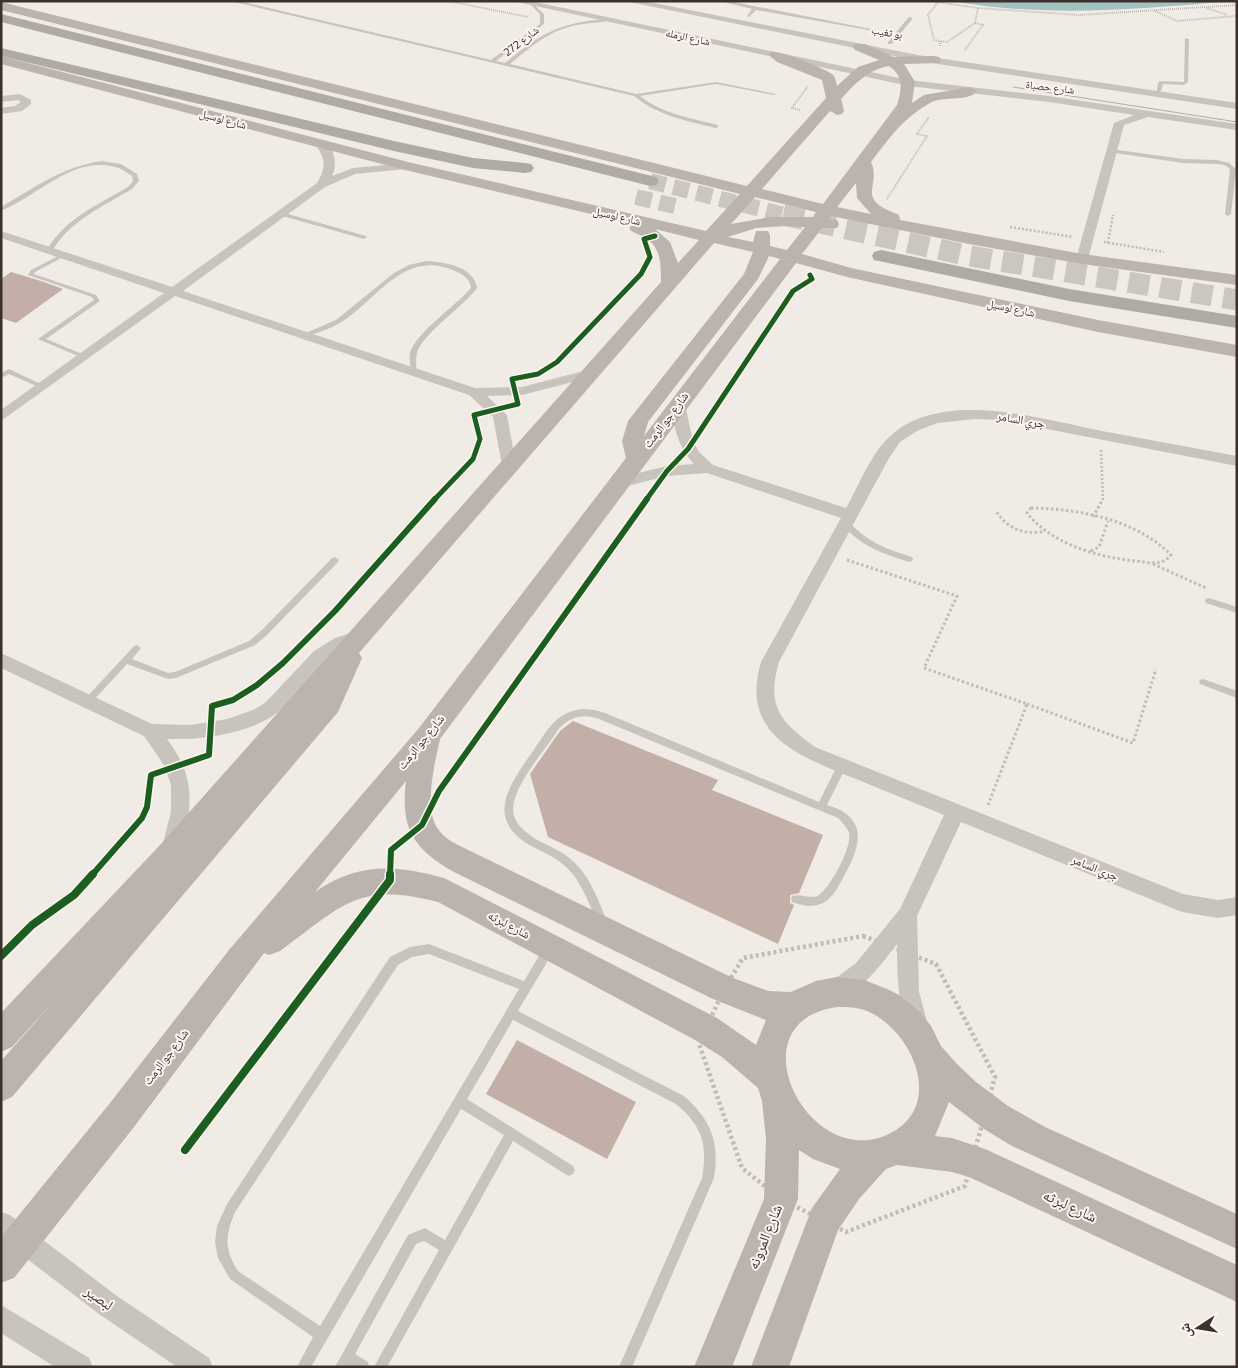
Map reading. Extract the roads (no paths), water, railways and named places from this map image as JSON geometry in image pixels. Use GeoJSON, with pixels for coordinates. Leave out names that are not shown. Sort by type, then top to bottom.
{"type":"FeatureCollection","features":[{"type":"Feature","properties":{"kind":"highway"},"geometry":{"type":"LineString","coordinates":[[2,9],[650,180]]}},
{"type":"Feature","properties":{"kind":"highway"},"geometry":{"type":"LineString","coordinates":[[1,32],[544,173]]}},
{"type":"Feature","properties":{"kind":"highway"},"geometry":{"type":"LineString","coordinates":[[1,52],[394,146],[473,163],[525,168]]}},
{"type":"Feature","properties":{"kind":"highway","name":"شارع لوسيل"},"geometry":{"type":"LineString","coordinates":[[881,256],[1069,295],[1237,322]]}},
{"type":"Feature","properties":{"kind":"main road"},"geometry":{"type":"LineString","coordinates":[[2,9],[751,192],[775,190],[824,216],[1028,258],[1060,261],[1082,259]]}},
{"type":"Feature","properties":{"kind":"main road","name":"شارع الرمله"},"geometry":{"type":"LineString","coordinates":[[860,47],[892,62],[903,72],[909,83]]}},
{"type":"Feature","properties":{"kind":"main road"},"geometry":{"type":"LineString","coordinates":[[776,55],[784,60],[813,68],[826,76],[830,81],[831,93],[837,109],[833,120],[798,161]]}},
{"type":"Feature","properties":{"kind":"main road","name":"شارع لوسيل"},"geometry":{"type":"LineString","coordinates":[[1,60],[406,166],[792,257],[847,272],[1089,324],[1237,351]]}},
{"type":"Feature","properties":{"kind":"main road","name":"شارع الرمله"},"geometry":{"type":"LineString","coordinates":[[751,192],[834,98],[860,73],[874,66],[892,62],[934,60]]}},
{"type":"Feature","properties":{"kind":"main road"},"geometry":{"type":"LineString","coordinates":[[824,216],[895,120],[909,96],[909,83]]}},
{"type":"Feature","properties":{"kind":"main road"},"geometry":{"type":"LineString","coordinates":[[895,120],[923,101],[936,96],[970,91]]}},
{"type":"Feature","properties":{"kind":"main road"},"geometry":{"type":"LineString","coordinates":[[864,163],[866,170],[862,191],[867,201],[876,210],[948,235]]}},
{"type":"Feature","properties":{"kind":"main road"},"geometry":{"type":"LineString","coordinates":[[637,459],[632,441],[633,432],[638,421],[752,275],[759,263],[765,222],[775,190]]}},
{"type":"Feature","properties":{"kind":"main road"},"geometry":{"type":"LineString","coordinates":[[751,192],[765,222],[792,257]]}},
{"type":"Feature","properties":{"kind":"main road"},"geometry":{"type":"LineString","coordinates":[[1,1036],[171,853],[509,465],[751,192]]}},
{"type":"Feature","properties":{"kind":"main road"},"geometry":{"type":"LineString","coordinates":[[591,210],[648,232],[660,240],[668,252],[670,284]]}},
{"type":"Feature","properties":{"kind":"main road"},"geometry":{"type":"LineString","coordinates":[[710,238],[733,228],[765,222],[824,216],[948,235],[1082,259],[1237,280]]}},
{"type":"Feature","properties":{"kind":"main road","name":"شارع جو الرمث"},"geometry":{"type":"LineString","coordinates":[[8,1243],[122,1115],[240,960],[428,735],[824,216]]}},
{"type":"Feature","properties":{"kind":"main road"},"geometry":{"type":"LineString","coordinates":[[763,295],[792,279],[810,274],[847,272]]}},
{"type":"Feature","properties":{"kind":"main road"},"geometry":{"type":"LineString","coordinates":[[1,1086],[329,705],[360,635]]}},
{"type":"Feature","properties":{"kind":"main road"},"geometry":{"type":"LineString","coordinates":[[428,735],[418,794],[422,825],[428,838],[440,849],[464,863],[724,989],[768,1006],[794,1007]]}},
{"type":"Feature","properties":{"kind":"main road","name":"شارع لبرثه"},"geometry":{"type":"LineString","coordinates":[[240,960],[327,898],[347,888],[376,879],[419,882],[444,890],[734,1046],[774,1089]]}},
{"type":"Feature","properties":{"kind":"main road"},"geometry":{"type":"LineString","coordinates":[[886,1153],[852,1157],[829,1150],[815,1142],[791,1121],[774,1089],[770,1057],[774,1038],[782,1021],[794,1007],[814,996],[836,991],[859,993],[882,1002],[902,1016],[970,1098],[1006,1124],[1237,1232]]}},
{"type":"Feature","properties":{"kind":"main road"},"geometry":{"type":"LineString","coordinates":[[770,1367],[824,1220],[847,1187],[886,1153],[916,1136],[927,1120],[933,1101],[935,1081],[925,1046]]}},
{"type":"Feature","properties":{"kind":"main road","name":"شارع المرونه"},"geometry":{"type":"LineString","coordinates":[[713,1367],[781,1199],[783,1139],[774,1089]]}},
{"type":"Feature","properties":{"kind":"main road","name":"شارع لبرثه"},"geometry":{"type":"LineString","coordinates":[[886,1153],[952,1155],[973,1160],[1237,1284]]}},
{"type":"Feature","properties":{"kind":"street","name":"شارع الرمله"},"geometry":{"type":"LineString","coordinates":[[516,1],[860,73]]}},
{"type":"Feature","properties":{"kind":"street","name":"شارع الرمله"},"geometry":{"type":"LineString","coordinates":[[629,1],[833,42],[934,60]]}},
{"type":"Feature","properties":{"kind":"street","name":"بو ثغيب"},"geometry":{"type":"LineString","coordinates":[[686,2],[752,12],[789,23],[952,56],[979,67]]}},
{"type":"Feature","properties":{"kind":"street","name":"بو ثغيب"},"geometry":{"type":"LineString","coordinates":[[789,23],[807,36]]}},
{"type":"Feature","properties":{"kind":"street"},"geometry":{"type":"LineString","coordinates":[[690,37],[721,39],[814,58],[836,55],[840,49],[833,42]]}},
{"type":"Feature","properties":{"kind":"street","name":"شارع حصباة"},"geometry":{"type":"LineString","coordinates":[[934,60],[1237,106]]}},
{"type":"Feature","properties":{"kind":"street","name":"شارع حصباة"},"geometry":{"type":"LineString","coordinates":[[860,73],[909,83],[1096,106],[1237,127]]}},
{"type":"Feature","properties":{"kind":"street"},"geometry":{"type":"LineString","coordinates":[[1,100],[20,97],[27,102],[18,109],[1,111]]}},
{"type":"Feature","properties":{"kind":"street"},"geometry":{"type":"LineString","coordinates":[[1096,106],[1119,123]]}},
{"type":"Feature","properties":{"kind":"street"},"geometry":{"type":"LineString","coordinates":[[1119,123],[1148,114]]}},
{"type":"Feature","properties":{"kind":"street"},"geometry":{"type":"LineString","coordinates":[[1082,259],[1119,123]]}},
{"type":"Feature","properties":{"kind":"street"},"geometry":{"type":"LineString","coordinates":[[320,144],[328,154],[331,162],[330,172],[321,185]]}},
{"type":"Feature","properties":{"kind":"street"},"geometry":{"type":"LineString","coordinates":[[1,417],[321,185],[354,171],[406,166]]}},
{"type":"Feature","properties":{"kind":"street"},"geometry":{"type":"LineString","coordinates":[[1,234],[474,392],[528,390],[591,372]]}},
{"type":"Feature","properties":{"kind":"street"},"geometry":{"type":"LineString","coordinates":[[474,392],[500,415],[509,465]]}},
{"type":"Feature","properties":{"kind":"street"},"geometry":{"type":"LineString","coordinates":[[678,405],[684,440],[694,457],[708,468],[847,519]]}},
{"type":"Feature","properties":{"kind":"street","name":"جري السامر"},"geometry":{"type":"LineString","coordinates":[[1237,461],[982,414],[955,416],[912,427],[892,442],[847,519],[770,662],[764,686],[768,715],[777,728],[790,740],[809,752],[1182,903],[1218,909],[1237,906]]}},
{"type":"Feature","properties":{"kind":"street"},"geometry":{"type":"LineString","coordinates":[[619,483],[667,471],[708,468]]}},
{"type":"Feature","properties":{"kind":"street"},"geometry":{"type":"LineString","coordinates":[[1,660],[150,731],[173,733],[210,730],[260,714],[272,707],[320,656],[360,635]]}},
{"type":"Feature","properties":{"kind":"street"},"geometry":{"type":"LineString","coordinates":[[150,731],[171,757],[180,780],[180,812],[171,853]]}},
{"type":"Feature","properties":{"kind":"street"},"geometry":{"type":"LineString","coordinates":[[836,991],[862,970],[907,916],[956,812]]}},
{"type":"Feature","properties":{"kind":"street"},"geometry":{"type":"LineString","coordinates":[[907,916],[908,992],[925,1046]]}},
{"type":"Feature","properties":{"kind":"street","name":"لبصير"},"geometry":{"type":"LineString","coordinates":[[8,1243],[108,1305],[200,1367]]}},
{"type":"Feature","properties":{"kind":"street"},"geometry":{"type":"LineString","coordinates":[[1,1318],[80,1367]]}},
{"type":"Feature","properties":{"kind":"lane"},"geometry":{"type":"LineString","coordinates":[[233,1],[636,94],[716,83],[774,94]]}},
{"type":"Feature","properties":{"kind":"lane"},"geometry":{"type":"LineString","coordinates":[[722,1],[752,12],[874,30]]}},
{"type":"Feature","properties":{"kind":"lane","name":"شارع 272"},"geometry":{"type":"LineString","coordinates":[[491,62],[542,24],[542,14],[533,5]]}},
{"type":"Feature","properties":{"kind":"lane"},"geometry":{"type":"LineString","coordinates":[[890,44],[911,18]]}},
{"type":"Feature","properties":{"kind":"lane","name":"شارع 272"},"geometry":{"type":"LineString","coordinates":[[506,65],[556,28],[574,23],[606,20]]}},
{"type":"Feature","properties":{"kind":"lane"},"geometry":{"type":"LineString","coordinates":[[1158,94],[1160,83],[1162,82],[1184,84],[1186,82],[1187,39]]}},
{"type":"Feature","properties":{"kind":"lane"},"geometry":{"type":"LineString","coordinates":[[636,94],[648,106],[661,112],[716,126]]}},
{"type":"Feature","properties":{"kind":"lane"},"geometry":{"type":"LineString","coordinates":[[1111,152],[1182,161],[1227,164],[1232,169],[1228,214]]}},
{"type":"Feature","properties":{"kind":"lane"},"geometry":{"type":"LineString","coordinates":[[1,209],[65,172],[85,165],[107,163],[135,175],[136,181],[130,188],[65,229],[54,240],[50,250]]}},
{"type":"Feature","properties":{"kind":"lane"},"geometry":{"type":"LineString","coordinates":[[281,214],[364,237]]}},
{"type":"Feature","properties":{"kind":"lane"},"geometry":{"type":"LineString","coordinates":[[64,255],[33,271],[31,275],[94,296],[97,301],[42,339],[84,357]]}},
{"type":"Feature","properties":{"kind":"lane"},"geometry":{"type":"LineString","coordinates":[[304,335],[342,319],[404,269],[423,264],[444,263],[467,274],[473,281],[474,288],[459,306],[419,342],[413,354],[414,371]]}},
{"type":"Feature","properties":{"kind":"lane"},"geometry":{"type":"LineString","coordinates":[[1,376],[5,370],[43,387]]}},
{"type":"Feature","properties":{"kind":"lane"},"geometry":{"type":"LineString","coordinates":[[847,519],[859,539],[869,546],[909,559]]}},
{"type":"Feature","properties":{"kind":"lane"},"geometry":{"type":"LineString","coordinates":[[126,660],[168,676],[176,675],[242,647],[264,633],[335,560]]}},
{"type":"Feature","properties":{"kind":"lane"},"geometry":{"type":"LineString","coordinates":[[1209,601],[1237,610]]}},
{"type":"Feature","properties":{"kind":"lane"},"geometry":{"type":"LineString","coordinates":[[88,701],[137,648]]}},
{"type":"Feature","properties":{"kind":"lane"},"geometry":{"type":"LineString","coordinates":[[1202,682],[1237,695]]}},
{"type":"Feature","properties":{"kind":"lane"},"geometry":{"type":"LineString","coordinates":[[608,933],[574,869],[566,860],[517,831],[509,816],[510,799],[554,726],[565,717],[580,712],[595,714],[841,815],[850,825],[854,836],[853,847],[827,895],[813,902],[796,899]]}},
{"type":"Feature","properties":{"kind":"lane"},"geometry":{"type":"LineString","coordinates":[[822,806],[842,765]]}},
{"type":"Feature","properties":{"kind":"lane"},"geometry":{"type":"LineString","coordinates":[[303,1367],[550,947]]}},
{"type":"Feature","properties":{"kind":"lane"},"geometry":{"type":"LineString","coordinates":[[322,1335],[234,1274],[224,1261],[220,1244],[222,1226],[230,1208],[394,962],[404,954],[417,949],[429,949],[526,987]]}},
{"type":"Feature","properties":{"kind":"lane"},"geometry":{"type":"LineString","coordinates":[[511,1013],[680,1100],[702,1122],[709,1137],[712,1151],[708,1178],[625,1367]]}},
{"type":"Feature","properties":{"kind":"lane"},"geometry":{"type":"LineString","coordinates":[[460,1101],[569,1170]]}},
{"type":"Feature","properties":{"kind":"lane"},"geometry":{"type":"LineString","coordinates":[[380,1367],[511,1134]]}},
{"type":"Feature","properties":{"kind":"lane"},"geometry":{"type":"LineString","coordinates":[[363,1367],[344,1361],[412,1239],[425,1234],[446,1248]]}},
{"type":"Feature","properties":{"kind":"water"},"geometry":{"type":"Polygon","coordinates":[[[952,1],[1234,1],[1164,7],[1058,11],[987,6],[952,1]]]}},
{"type":"Feature","properties":{"kind":"tunnel"},"geometry":{"type":"LineString","coordinates":[[650,181],[788,216]]}},
{"type":"Feature","properties":{"kind":"tunnel"},"geometry":{"type":"LineString","coordinates":[[636,197],[679,207]]}},
{"type":"Feature","properties":{"kind":"tunnel"},"geometry":{"type":"LineString","coordinates":[[783,215],[970,256],[1237,300]]}},
{"type":"Feature","properties":{"kind":"tram line"},"geometry":{"type":"LineString","coordinates":[[1013,87],[1237,122]]}}]}
